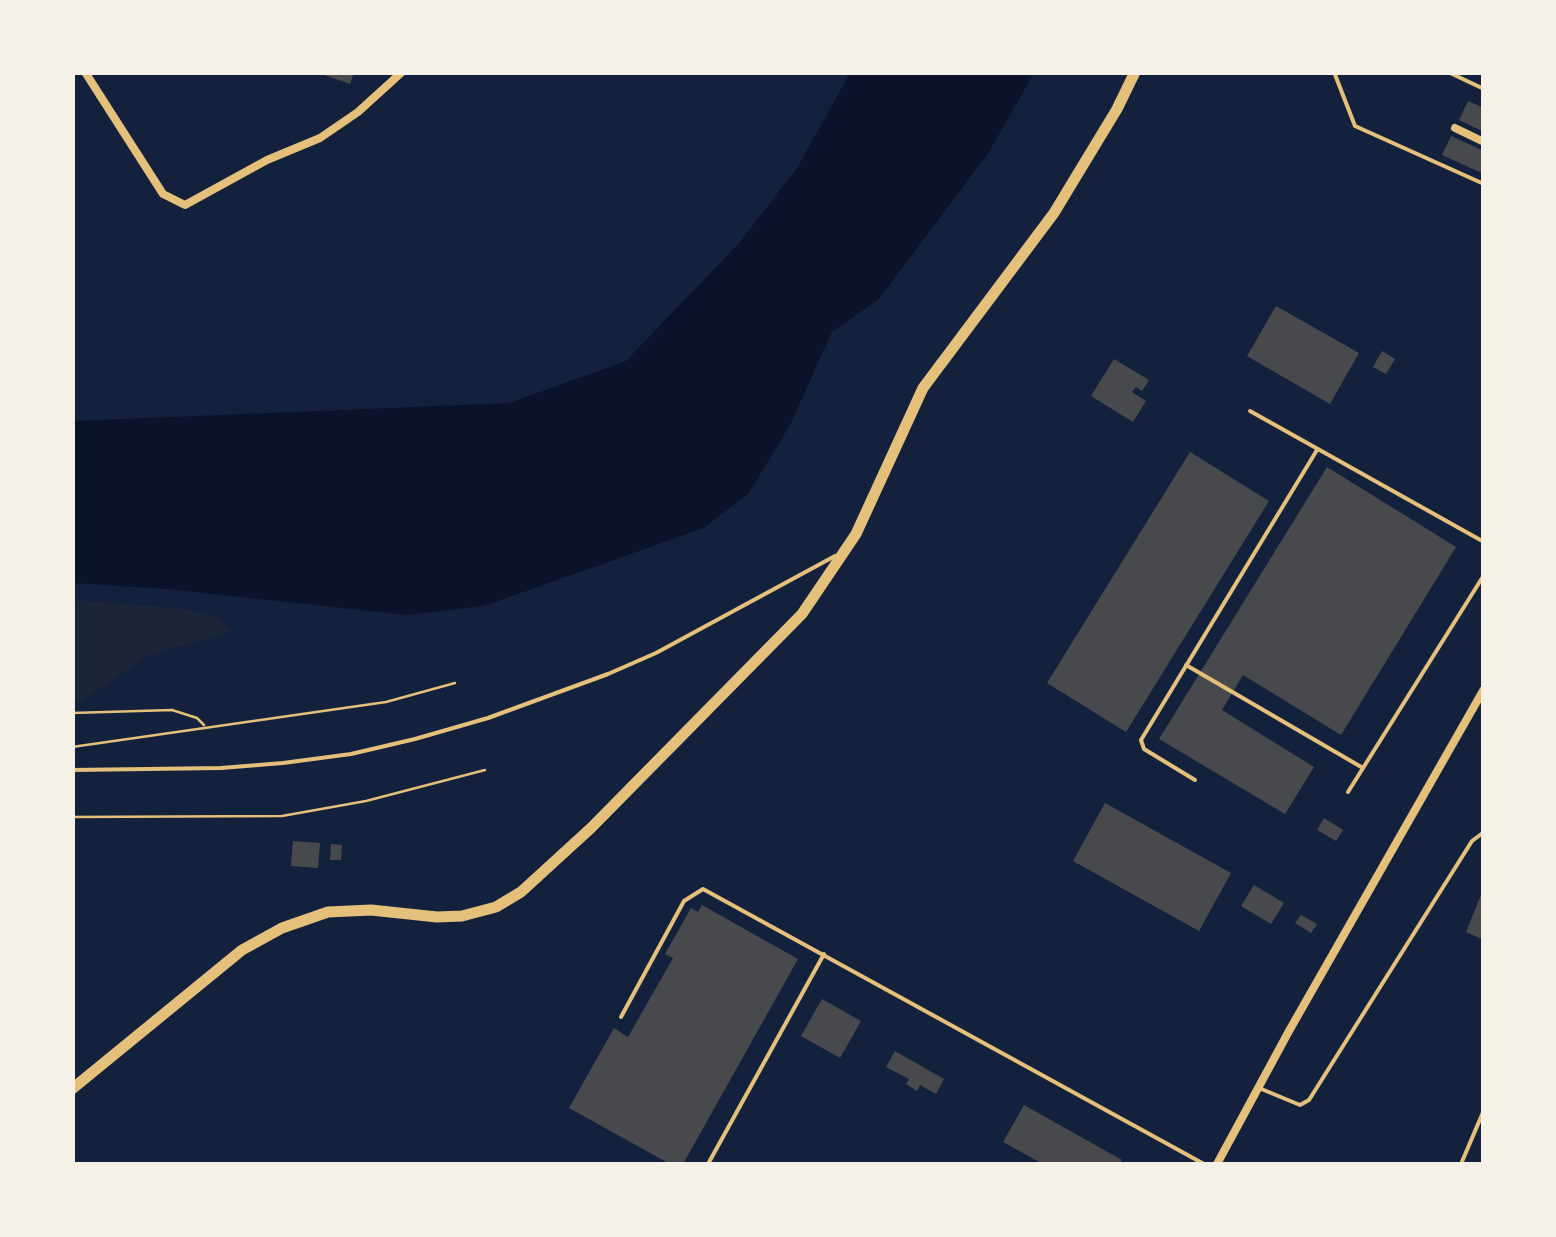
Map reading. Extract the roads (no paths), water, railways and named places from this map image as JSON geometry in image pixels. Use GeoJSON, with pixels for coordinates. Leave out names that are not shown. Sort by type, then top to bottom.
{"type":"FeatureCollection","features":[{"type":"Feature","properties":{"kind":"main road"},"geometry":{"type":"LineString","coordinates":[[72,1089],[242,950],[282,928],[328,912],[371,910],[437,917],[462,916],[496,907],[521,892],[591,828],[802,614],[856,534],[923,388],[1054,212],[1135,72]]}},
{"type":"Feature","properties":{"kind":"street"},"geometry":{"type":"LineString","coordinates":[[85,72],[162,194],[185,205],[268,160],[320,138],[358,112],[402,72]]}},
{"type":"Feature","properties":{"kind":"street"},"geometry":{"type":"LineString","coordinates":[[1455,128],[1484,142]]}},
{"type":"Feature","properties":{"kind":"street"},"geometry":{"type":"LineString","coordinates":[[1218,1164],[1484,689]]}},
{"type":"Feature","properties":{"kind":"lane"},"geometry":{"type":"LineString","coordinates":[[1334,72],[1355,126],[1484,184]]}},
{"type":"Feature","properties":{"kind":"lane"},"geometry":{"type":"LineString","coordinates":[[1448,72],[1484,89]]}},
{"type":"Feature","properties":{"kind":"lane"},"geometry":{"type":"LineString","coordinates":[[1250,411],[1484,542]]}},
{"type":"Feature","properties":{"kind":"lane"},"geometry":{"type":"LineString","coordinates":[[1195,780],[1144,749],[1141,740],[1316,450]]}},
{"type":"Feature","properties":{"kind":"lane"},"geometry":{"type":"LineString","coordinates":[[72,770],[282,763],[351,754],[416,739],[488,718],[608,674],[828,558],[841,557]]}},
{"type":"Feature","properties":{"kind":"lane"},"geometry":{"type":"LineString","coordinates":[[1348,792],[1484,575]]}},
{"type":"Feature","properties":{"kind":"lane"},"geometry":{"type":"LineString","coordinates":[[1186,665],[1363,768]]}},
{"type":"Feature","properties":{"kind":"lane"},"geometry":{"type":"LineString","coordinates":[[1259,1088],[1300,1105],[1310,1100],[1472,841],[1484,832]]}},
{"type":"Feature","properties":{"kind":"lane"},"geometry":{"type":"LineString","coordinates":[[621,1017],[684,900],[703,888],[1204,1164]]}},
{"type":"Feature","properties":{"kind":"lane"},"geometry":{"type":"LineString","coordinates":[[708,1164],[824,954]]}},
{"type":"Feature","properties":{"kind":"lane"},"geometry":{"type":"LineString","coordinates":[[1461,1164],[1484,1110]]}}]}
